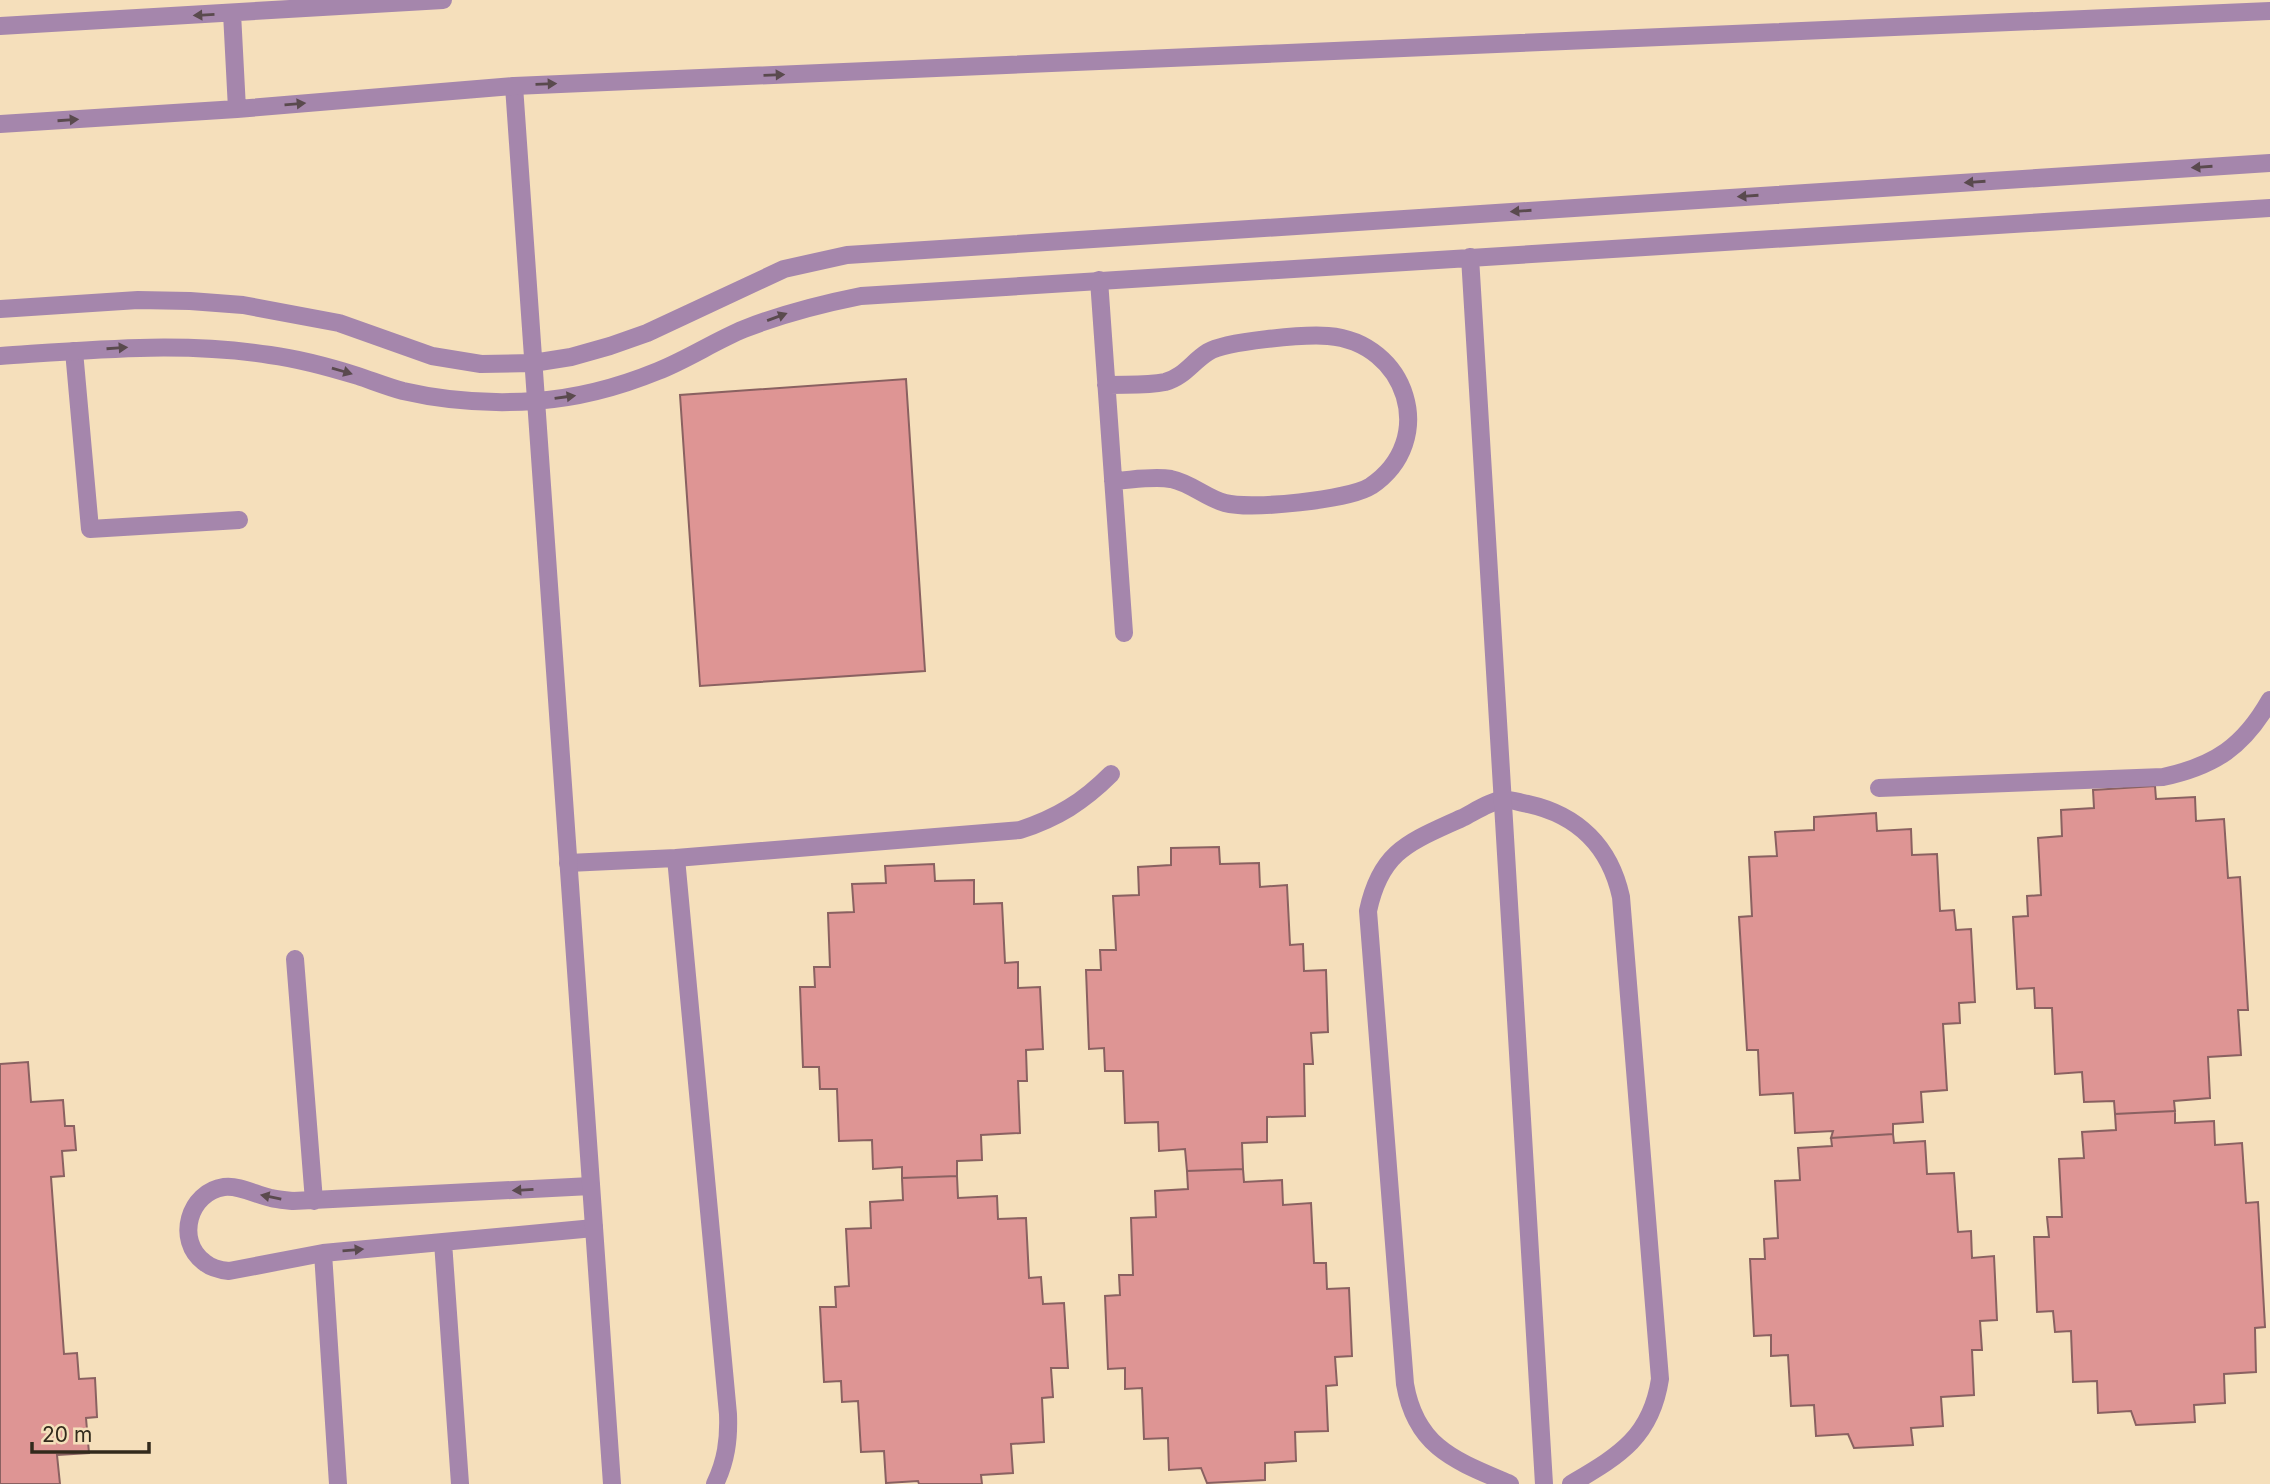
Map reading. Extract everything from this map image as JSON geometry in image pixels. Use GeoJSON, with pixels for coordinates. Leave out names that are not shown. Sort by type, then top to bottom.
{"type":"FeatureCollection","features":[{"type":"Feature","properties":{"kind":"street"},"geometry":{"type":"LineString","coordinates":[[0,26],[443,0]]}},
{"type":"Feature","properties":{"kind":"street"},"geometry":{"type":"LineString","coordinates":[[0,124],[237,109],[514,86],[2270,11]]}},
{"type":"Feature","properties":{"kind":"street"},"geometry":{"type":"LineString","coordinates":[[232,13],[237,109]]}},
{"type":"Feature","properties":{"kind":"street"},"geometry":{"type":"LineString","coordinates":[[514,86],[611,1484]]}},
{"type":"Feature","properties":{"kind":"street"},"geometry":{"type":"LineString","coordinates":[[0,309],[138,300],[190,300],[243,305],[339,323],[432,356],[481,364],[533,363],[610,346],[647,333],[784,269],[847,255],[2270,163]]}},
{"type":"Feature","properties":{"kind":"street"},"geometry":{"type":"LineString","coordinates":[[0,355],[144,346],[207,347],[271,355],[314,364],[401,391],[445,399],[489,403],[536,401],[618,386],[659,371],[742,330],[786,313],[833,301],[890,293],[2270,208]]}},
{"type":"Feature","properties":{"kind":"street"},"geometry":{"type":"LineString","coordinates":[[1470,257],[1544,1484]]}},
{"type":"Feature","properties":{"kind":"street"},"geometry":{"type":"LineString","coordinates":[[1099,280],[1124,633]]}},
{"type":"Feature","properties":{"kind":"street"},"geometry":{"type":"LineString","coordinates":[[1106,385],[1165,382],[1188,370],[1208,352],[1235,342],[1324,335],[1362,343],[1378,354],[1402,384],[1407,403],[1408,423],[1396,460],[1384,475],[1369,487],[1351,495],[1332,499],[1234,505],[1168,479],[1113,481]]}},
{"type":"Feature","properties":{"kind":"street"},"geometry":{"type":"LineString","coordinates":[[74,351],[90,528],[239,520]]}},
{"type":"Feature","properties":{"kind":"street"},"geometry":{"type":"LineString","coordinates":[[1879,788],[2163,777],[2186,772],[2208,764],[2228,752],[2246,736],[2270,700]]}},
{"type":"Feature","properties":{"kind":"street"},"geometry":{"type":"LineString","coordinates":[[568,863],[676,858],[1020,830],[1046,822],[1070,810],[1092,794],[1111,774]]}},
{"type":"Feature","properties":{"kind":"street"},"geometry":{"type":"LineString","coordinates":[[1510,1484],[1448,1456],[1423,1432],[1408,1402],[1368,911],[1380,874],[1405,846],[1503,799],[1559,814],[1582,828],[1610,862],[1621,897],[1660,1379],[1650,1418],[1639,1435],[1609,1462],[1571,1484]]}},
{"type":"Feature","properties":{"kind":"street"},"geometry":{"type":"LineString","coordinates":[[676,858],[728,1414],[727,1450],[723,1468],[715,1484]]}},
{"type":"Feature","properties":{"kind":"street"},"geometry":{"type":"LineString","coordinates":[[295,959],[314,1201]]}},
{"type":"Feature","properties":{"kind":"street"},"geometry":{"type":"LineString","coordinates":[[591,1186],[314,1201],[272,1198],[239,1187],[225,1187],[211,1191],[199,1199],[188,1224],[188,1238],[203,1262],[229,1272],[323,1253],[594,1228]]}},
{"type":"Feature","properties":{"kind":"street"},"geometry":{"type":"LineString","coordinates":[[443,1242],[460,1484]]}},
{"type":"Feature","properties":{"kind":"street"},"geometry":{"type":"LineString","coordinates":[[323,1253],[338,1484]]}},
{"type":"Feature","properties":{"kind":"building"},"geometry":{"type":"Polygon","coordinates":[[[906,379],[925,671],[700,686],[680,395],[906,379]]]}},
{"type":"Feature","properties":{"kind":"building"},"geometry":{"type":"Polygon","coordinates":[[[2155,786],[2156,799],[2195,797],[2196,821],[2224,819],[2228,878],[2240,877],[2248,1010],[2238,1010],[2241,1055],[2208,1057],[2210,1098],[2174,1101],[2175,1111],[2115,1114],[2114,1101],[2084,1102],[2082,1072],[2055,1074],[2052,1008],[2035,1008],[2034,988],[2017,989],[2013,917],[2028,916],[2027,896],[2041,895],[2038,838],[2062,836],[2061,810],[2094,808],[2093,790],[2155,786]]]}},
{"type":"Feature","properties":{"kind":"building"},"geometry":{"type":"Polygon","coordinates":[[[1876,813],[1877,831],[1911,829],[1912,855],[1937,854],[1940,911],[1954,910],[1956,930],[1971,929],[1975,1002],[1959,1003],[1960,1023],[1943,1024],[1947,1090],[1921,1092],[1923,1122],[1893,1124],[1893,1134],[1831,1138],[1833,1131],[1795,1133],[1793,1093],[1760,1095],[1758,1050],[1747,1050],[1739,917],[1752,916],[1749,857],[1777,856],[1775,832],[1814,830],[1814,817],[1876,813]]]}},
{"type":"Feature","properties":{"kind":"building"},"geometry":{"type":"Polygon","coordinates":[[[1219,847],[1220,864],[1259,863],[1260,887],[1287,885],[1290,945],[1303,944],[1304,971],[1326,970],[1328,1032],[1311,1033],[1313,1064],[1304,1064],[1305,1116],[1267,1117],[1267,1142],[1242,1143],[1243,1169],[1187,1171],[1185,1149],[1159,1151],[1158,1122],[1125,1123],[1123,1071],[1105,1071],[1104,1048],[1089,1049],[1086,970],[1101,970],[1100,950],[1116,950],[1113,896],[1139,895],[1138,867],[1171,865],[1171,848],[1219,847]]]}},
{"type":"Feature","properties":{"kind":"building"},"geometry":{"type":"Polygon","coordinates":[[[934,864],[935,881],[974,880],[974,904],[1002,903],[1005,963],[1018,962],[1018,988],[1040,987],[1043,1049],[1026,1050],[1027,1081],[1018,1081],[1020,1133],[981,1135],[982,1160],[957,1161],[957,1176],[902,1178],[902,1167],[873,1169],[872,1140],[839,1141],[837,1089],[820,1089],[819,1067],[803,1067],[800,987],[815,987],[814,967],[830,967],[828,913],[854,912],[852,884],[886,883],[885,866],[934,864]]]}},
{"type":"Feature","properties":{"kind":"building"},"geometry":{"type":"Polygon","coordinates":[[[28,1062],[31,1102],[63,1100],[65,1126],[74,1126],[76,1150],[62,1151],[64,1176],[51,1177],[64,1354],[77,1353],[79,1379],[95,1378],[97,1417],[86,1418],[89,1453],[57,1455],[60,1484],[0,1484],[0,1064],[28,1062]]]}},
{"type":"Feature","properties":{"kind":"building"},"geometry":{"type":"Polygon","coordinates":[[[2175,1111],[2175,1123],[2214,1121],[2215,1145],[2242,1143],[2246,1203],[2258,1202],[2265,1327],[2255,1328],[2256,1372],[2224,1374],[2225,1403],[2194,1405],[2195,1422],[2136,1425],[2131,1411],[2098,1413],[2097,1381],[2073,1382],[2071,1331],[2055,1332],[2053,1311],[2037,1312],[2034,1237],[2049,1237],[2047,1217],[2062,1217],[2059,1159],[2084,1158],[2082,1132],[2116,1130],[2115,1114],[2175,1111]]]}},
{"type":"Feature","properties":{"kind":"building"},"geometry":{"type":"Polygon","coordinates":[[[1893,1134],[1894,1143],[1925,1141],[1927,1174],[1954,1173],[1958,1232],[1971,1231],[1972,1258],[1994,1256],[1997,1320],[1980,1321],[1982,1350],[1972,1350],[1974,1395],[1941,1397],[1943,1426],[1911,1428],[1913,1445],[1854,1448],[1848,1434],[1816,1436],[1814,1405],[1791,1406],[1788,1355],[1771,1356],[1771,1335],[1754,1336],[1750,1259],[1765,1259],[1764,1239],[1778,1238],[1775,1181],[1800,1180],[1798,1148],[1832,1146],[1831,1138],[1893,1134]]]}},
{"type":"Feature","properties":{"kind":"building"},"geometry":{"type":"Polygon","coordinates":[[[1243,1169],[1244,1182],[1282,1180],[1283,1205],[1311,1203],[1314,1263],[1326,1263],[1327,1289],[1349,1288],[1352,1356],[1335,1357],[1337,1385],[1326,1386],[1328,1431],[1295,1432],[1296,1461],[1265,1463],[1265,1480],[1207,1483],[1201,1468],[1169,1470],[1168,1438],[1144,1439],[1142,1388],[1125,1389],[1125,1368],[1108,1369],[1105,1296],[1120,1295],[1119,1275],[1133,1275],[1131,1218],[1156,1217],[1155,1191],[1188,1189],[1187,1171],[1243,1169]]]}},
{"type":"Feature","properties":{"kind":"building"},"geometry":{"type":"Polygon","coordinates":[[[957,1176],[958,1198],[997,1196],[998,1219],[1026,1218],[1029,1278],[1041,1277],[1043,1304],[1064,1303],[1068,1368],[1051,1368],[1053,1397],[1042,1398],[1044,1442],[1011,1444],[1013,1473],[981,1475],[982,1484],[919,1484],[918,1481],[886,1483],[884,1451],[861,1452],[858,1401],[842,1402],[841,1381],[824,1382],[820,1307],[836,1307],[835,1287],[849,1286],[846,1229],[871,1228],[870,1202],[903,1200],[902,1178],[957,1176]]]}}]}
